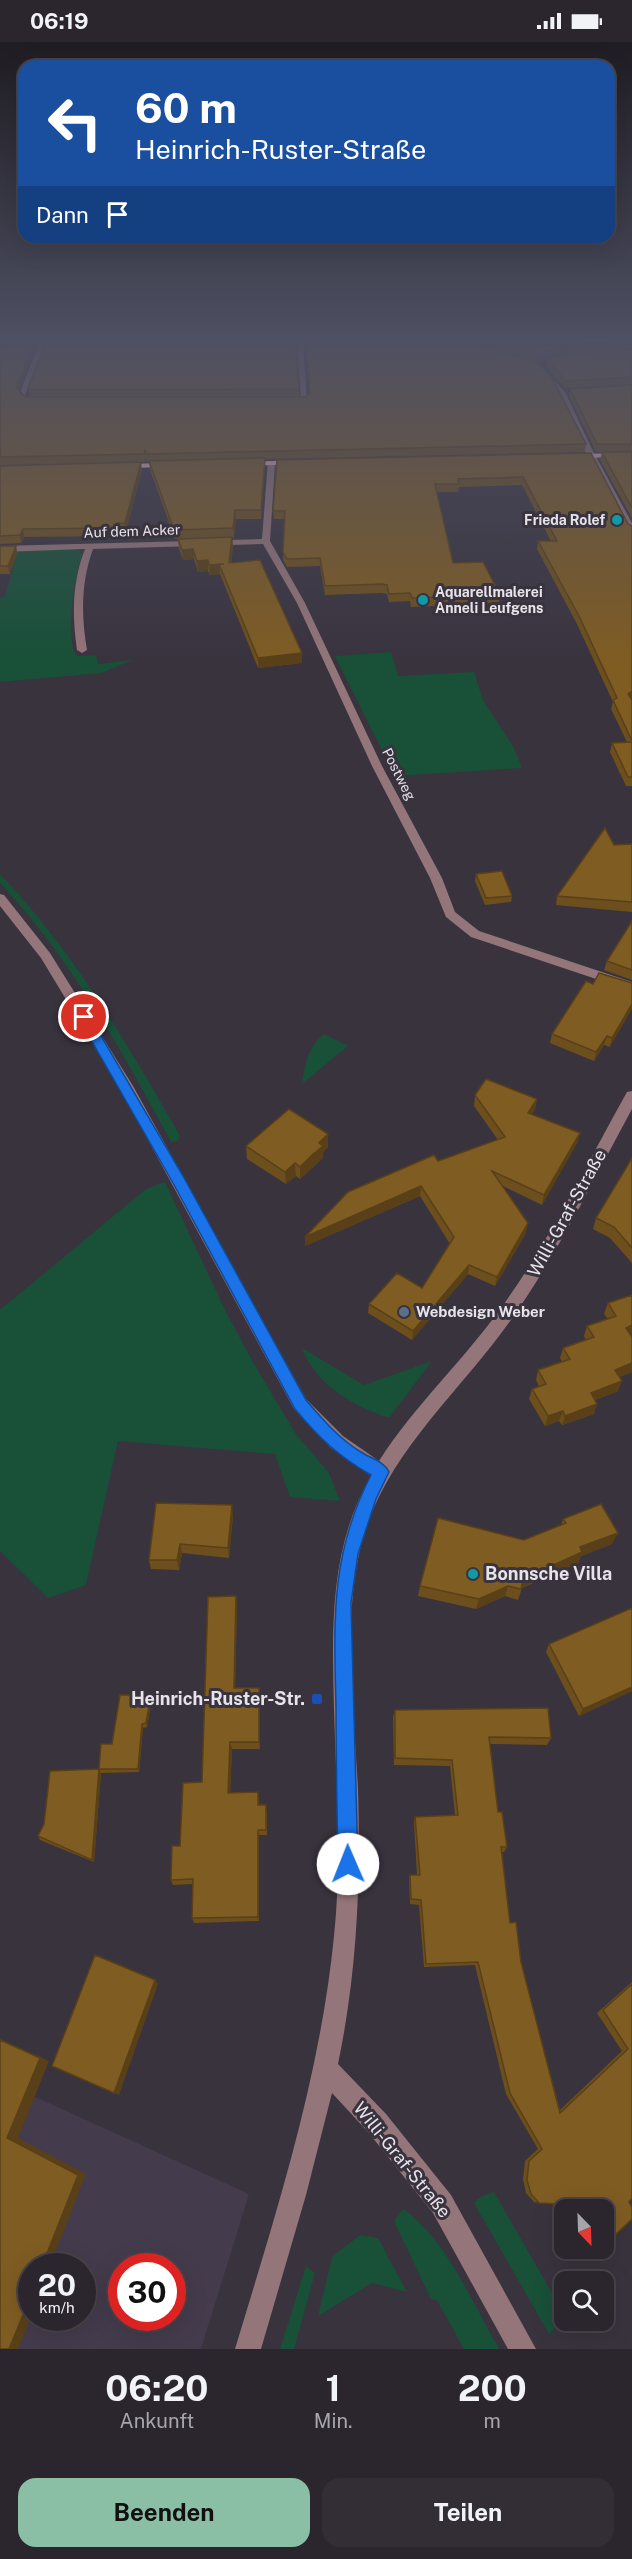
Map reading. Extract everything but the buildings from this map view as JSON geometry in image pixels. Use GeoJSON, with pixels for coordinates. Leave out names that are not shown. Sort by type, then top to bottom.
{"type":"FeatureCollection","features":[{"type":"Feature","properties":{"kind":"main road"},"geometry":{"type":"LineString","coordinates":[[567,457],[632,455]]}},
{"type":"Feature","properties":{"kind":"main road"},"geometry":{"type":"LineString","coordinates":[[237,464],[302,462]]}},
{"type":"Feature","properties":{"kind":"main road"},"geometry":{"type":"LineString","coordinates":[[111,467],[181,465]]}},
{"type":"Feature","properties":{"kind":"street"},"geometry":{"type":"LineString","coordinates":[[589,448],[632,531]]}},
{"type":"Feature","properties":{"kind":"street"},"geometry":{"type":"LineString","coordinates":[[266,541],[271,463]]}},
{"type":"Feature","properties":{"kind":"street","name":"Auf dem Acker"},"geometry":{"type":"LineString","coordinates":[[0,549],[266,541]]}},
{"type":"Feature","properties":{"kind":"street","name":"Postweg"},"geometry":{"type":"LineString","coordinates":[[266,541],[301,603],[377,766],[436,878],[450,914],[475,933],[632,987]]}},
{"type":"Feature","properties":{"kind":"street"},"geometry":{"type":"LineString","coordinates":[[82,650],[76,602],[81,569],[90,546]]}},
{"type":"Feature","properties":{"kind":"street"},"geometry":{"type":"LineString","coordinates":[[0,898],[46,956],[128,1090],[300,1404],[325,1434],[352,1455],[381,1472]]}},
{"type":"Feature","properties":{"kind":"street","name":"Willi-Graf-Straße"},"geometry":{"type":"LineString","coordinates":[[248,2349],[309,2142],[327,2070],[346,1932],[348,1864],[341,1622],[349,1554],[358,1523],[381,1472],[506,1316],[541,1262],[632,1096]]}},
{"type":"Feature","properties":{"kind":"street","name":"Willi-Graf-Straße"},"geometry":{"type":"LineString","coordinates":[[327,2070],[377,2123],[442,2204],[523,2349]]}},
{"type":"Feature","properties":{"kind":"shaded area"},"geometry":{"type":"Polygon","coordinates":[[[0,2081],[249,2194],[201,2349],[0,2349],[0,2081]]]}},
{"type":"Feature","properties":{"kind":"green space"},"geometry":{"type":"Polygon","coordinates":[[[71,549],[80,551],[82,555],[72,604],[71,633],[75,654],[78,656],[96,655],[98,664],[133,660],[101,673],[0,682],[0,598],[5,597],[17,554],[12,551],[71,549]]]}},
{"type":"Feature","properties":{"kind":"green space"},"geometry":{"type":"Polygon","coordinates":[[[391,652],[398,676],[474,672],[483,700],[514,748],[522,768],[395,776],[335,656],[391,652]]]}},
{"type":"Feature","properties":{"kind":"green space"},"geometry":{"type":"Polygon","coordinates":[[[0,874],[52,935],[98,999],[180,1136],[178,1141],[171,1142],[94,1007],[50,943],[0,883],[0,874]]]}},
{"type":"Feature","properties":{"kind":"green space"},"geometry":{"type":"Polygon","coordinates":[[[324,1034],[348,1046],[302,1084],[311,1050],[324,1034]]]}},
{"type":"Feature","properties":{"kind":"green space"},"geometry":{"type":"Polygon","coordinates":[[[165,1182],[226,1312],[253,1362],[296,1434],[329,1473],[340,1501],[290,1497],[275,1454],[118,1441],[86,1585],[48,1598],[0,1551],[0,1310],[146,1189],[165,1182]]]}},
{"type":"Feature","properties":{"kind":"green space"},"geometry":{"type":"Polygon","coordinates":[[[302,1348],[364,1385],[432,1361],[389,1418],[362,1407],[337,1392],[316,1373],[302,1348]]]}},
{"type":"Feature","properties":{"kind":"green space"},"geometry":{"type":"Polygon","coordinates":[[[494,2192],[554,2297],[554,2329],[549,2334],[474,2203],[482,2196],[494,2192]]]}},
{"type":"Feature","properties":{"kind":"green space"},"geometry":{"type":"Polygon","coordinates":[[[403,2209],[418,2221],[445,2254],[499,2349],[464,2349],[437,2300],[431,2299],[394,2221],[403,2209]]]}},
{"type":"Feature","properties":{"kind":"green space"},"geometry":{"type":"Polygon","coordinates":[[[360,2235],[378,2238],[407,2292],[372,2283],[318,2316],[332,2257],[360,2235]]]}},
{"type":"Feature","properties":{"kind":"green space"},"geometry":{"type":"Polygon","coordinates":[[[306,2266],[315,2273],[294,2349],[280,2349],[306,2266]]]}},
{"type":"Feature","properties":{"kind":"place","name":"Frieda Rolef"},"geometry":{"type":"Point","coordinates":[617,520]}},
{"type":"Feature","properties":{"kind":"place","name":"Aquarellmalerei Anneli Leufgens"},"geometry":{"type":"Point","coordinates":[423,600]}},
{"type":"Feature","properties":{"kind":"place","name":"Webdesign Weber"},"geometry":{"type":"Point","coordinates":[404,1312]}},
{"type":"Feature","properties":{"kind":"place","name":"Bonnsche Villa"},"geometry":{"type":"Point","coordinates":[473,1574]}},
{"type":"Feature","properties":{"kind":"place","name":"Heinrich-Ruster-Str."},"geometry":{"type":"Point","coordinates":[317,1699]}},
{"type":"Feature","properties":{"kind":"route"},"geometry":{"type":"LineString","coordinates":[[84,1017],[178,1179],[276,1364],[300,1404],[325,1434],[352,1455],[381,1472],[358,1523],[349,1554],[344,1584],[341,1622],[348,1864]]}}]}
